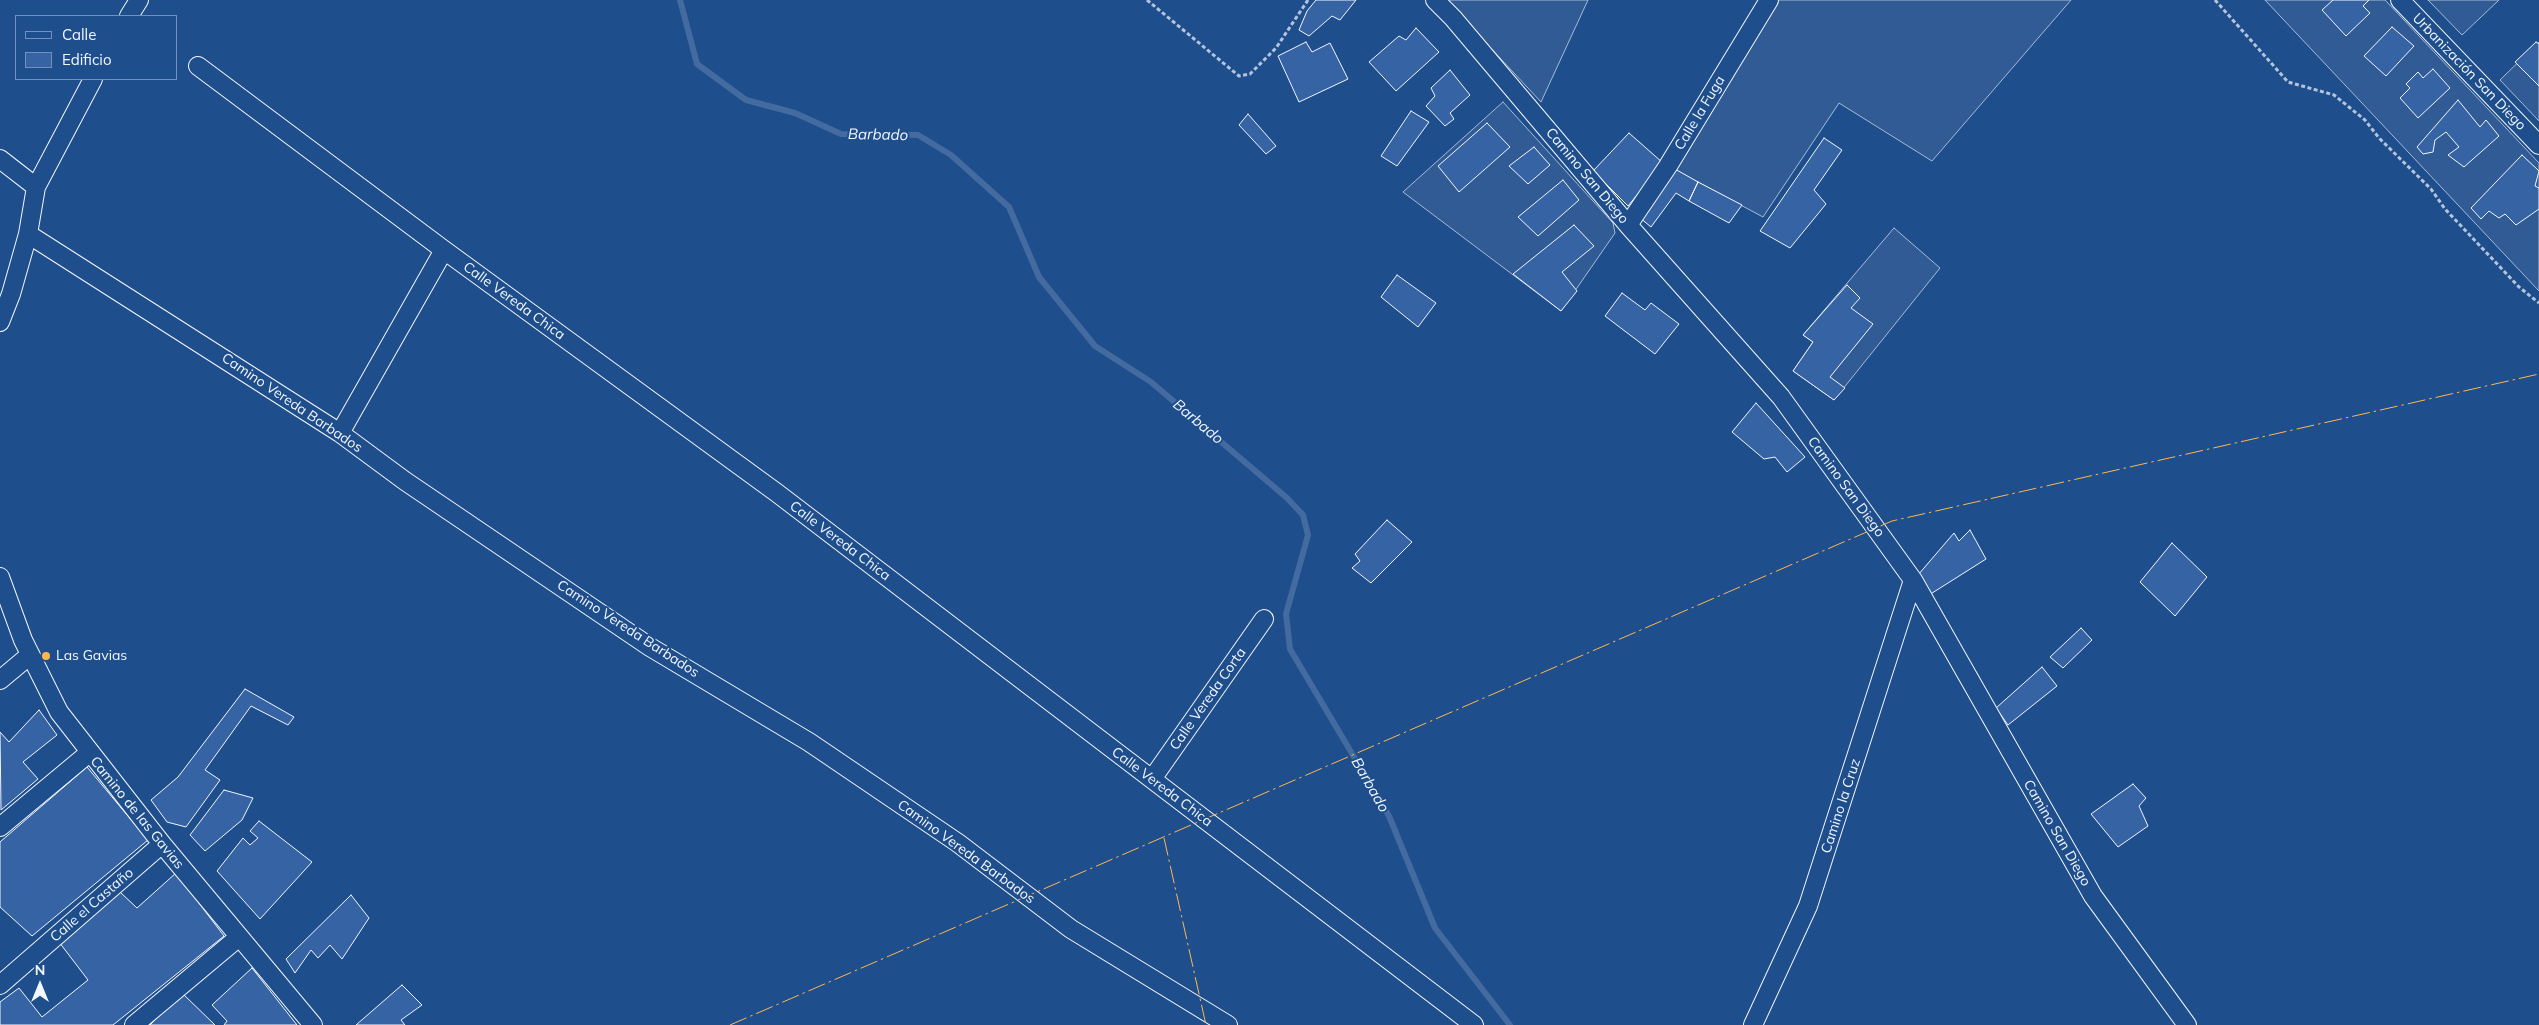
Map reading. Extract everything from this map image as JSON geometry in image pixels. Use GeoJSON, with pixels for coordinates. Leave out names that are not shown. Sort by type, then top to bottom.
{"type":"FeatureCollection","features":[{"type":"Feature","properties":{"kind":"street"},"geometry":{"type":"LineString","coordinates":[[130,15],[138,0]]}},
{"type":"Feature","properties":{"kind":"street","name":"Camino San Diego"},"geometry":{"type":"LineString","coordinates":[[1436,0],[1628,225],[1781,397],[1913,580],[2093,896],[2187,1025]]}},
{"type":"Feature","properties":{"kind":"street","name":"Calle la Fuga"},"geometry":{"type":"LineString","coordinates":[[1628,225],[1668,166],[1769,0]]}},
{"type":"Feature","properties":{"kind":"street","name":"Urbanización San Diego"},"geometry":{"type":"LineString","coordinates":[[2400,0],[2539,145]]}},
{"type":"Feature","properties":{"kind":"street","name":"Calle Vereda Chica"},"geometry":{"type":"LineString","coordinates":[[198,66],[444,250],[777,493],[1474,1025]]}},
{"type":"Feature","properties":{"kind":"street"},"geometry":{"type":"LineString","coordinates":[[0,322],[11,294],[28,234],[36,187],[92,80]]}},
{"type":"Feature","properties":{"kind":"street"},"geometry":{"type":"LineString","coordinates":[[0,160],[36,187]]}},
{"type":"Feature","properties":{"kind":"street","name":"Camino Vereda Barbados"},"geometry":{"type":"LineString","coordinates":[[28,234],[340,433],[404,481],[650,647],[809,742],[958,843],[1071,929],[1228,1025]]}},
{"type":"Feature","properties":{"kind":"street"},"geometry":{"type":"LineString","coordinates":[[340,433],[444,250]]}},
{"type":"Feature","properties":{"kind":"street","name":"Camino de las Gavias"},"geometry":{"type":"LineString","coordinates":[[0,577],[30,656],[59,712],[89,753],[162,844],[313,1025]]}},
{"type":"Feature","properties":{"kind":"street","name":"Camino la Cruz"},"geometry":{"type":"LineString","coordinates":[[1753,1025],[1808,906],[1913,580]]}},
{"type":"Feature","properties":{"kind":"street","name":"Calle Vereda Corta"},"geometry":{"type":"LineString","coordinates":[[1152,779],[1264,619]]}},
{"type":"Feature","properties":{"kind":"street"},"geometry":{"type":"LineString","coordinates":[[0,680],[30,656]]}},
{"type":"Feature","properties":{"kind":"street"},"geometry":{"type":"LineString","coordinates":[[0,827],[89,753]]}},
{"type":"Feature","properties":{"kind":"street","name":"Calle el Castaño"},"geometry":{"type":"LineString","coordinates":[[0,985],[162,844]]}},
{"type":"Feature","properties":{"kind":"street"},"geometry":{"type":"LineString","coordinates":[[134,1025],[239,938]]}},
{"type":"Feature","properties":{"kind":"path"},"geometry":{"type":"LineString","coordinates":[[1147,0],[1239,76],[1250,74],[1276,48],[1308,0]]}},
{"type":"Feature","properties":{"kind":"path"},"geometry":{"type":"LineString","coordinates":[[2216,0],[2288,82],[2334,95],[2365,120],[2385,144],[2430,189],[2445,209],[2519,287],[2539,303]]}},
{"type":"Feature","properties":{"kind":"shaded area"},"geometry":{"type":"Polygon","coordinates":[[[1446,0],[1588,0],[1541,102],[1446,0]]]}},
{"type":"Feature","properties":{"kind":"shaded area"},"geometry":{"type":"Polygon","coordinates":[[[1770,0],[2071,0],[1932,161],[1839,103],[1763,217],[1668,166],[1770,0]]]}},
{"type":"Feature","properties":{"kind":"shaded area"},"geometry":{"type":"Polygon","coordinates":[[[2265,0],[2385,0],[2539,163],[2539,291],[2265,0]]]}},
{"type":"Feature","properties":{"kind":"shaded area"},"geometry":{"type":"Polygon","coordinates":[[[2428,0],[2499,0],[2462,35],[2428,0]]]}},
{"type":"Feature","properties":{"kind":"shaded area"},"geometry":{"type":"Polygon","coordinates":[[[2539,42],[2539,121],[2500,80],[2539,42]]]}},
{"type":"Feature","properties":{"kind":"shaded area"},"geometry":{"type":"Polygon","coordinates":[[[1503,102],[1613,223],[1615,233],[1561,311],[1403,192],[1503,102]]]}},
{"type":"Feature","properties":{"kind":"shaded area"},"geometry":{"type":"Polygon","coordinates":[[[1894,228],[1940,268],[1834,400],[1793,371],[1813,342],[1803,335],[1894,228]]]}},
{"type":"Feature","properties":{"kind":"building"},"geometry":{"type":"Polygon","coordinates":[[[1316,0],[1356,0],[1340,20],[1332,16],[1309,36],[1299,30],[1307,11],[1316,0]]]}},
{"type":"Feature","properties":{"kind":"building"},"geometry":{"type":"Polygon","coordinates":[[[2333,0],[2369,0],[2363,6],[2370,13],[2346,36],[2322,10],[2333,0]]]}},
{"type":"Feature","properties":{"kind":"building"},"geometry":{"type":"Polygon","coordinates":[[[2392,27],[2414,46],[2386,76],[2364,56],[2392,27]]]}},
{"type":"Feature","properties":{"kind":"building"},"geometry":{"type":"Polygon","coordinates":[[[1416,28],[1439,52],[1396,91],[1369,62],[1399,36],[1406,40],[1416,28]]]}},
{"type":"Feature","properties":{"kind":"building"},"geometry":{"type":"Polygon","coordinates":[[[1306,42],[1312,52],[1330,43],[1348,79],[1299,102],[1278,56],[1306,42]]]}},
{"type":"Feature","properties":{"kind":"building"},"geometry":{"type":"Polygon","coordinates":[[[2536,42],[2539,44],[2539,86],[2515,62],[2536,42]]]}},
{"type":"Feature","properties":{"kind":"building"},"geometry":{"type":"Polygon","coordinates":[[[2433,69],[2450,88],[2418,118],[2400,98],[2410,88],[2406,84],[2418,72],[2423,78],[2433,69]]]}},
{"type":"Feature","properties":{"kind":"building"},"geometry":{"type":"Polygon","coordinates":[[[1450,70],[1470,95],[1450,113],[1454,119],[1445,126],[1426,106],[1435,96],[1431,88],[1450,70]]]}},
{"type":"Feature","properties":{"kind":"building"},"geometry":{"type":"Polygon","coordinates":[[[2458,100],[2480,127],[2486,120],[2499,136],[2464,167],[2448,155],[2459,147],[2446,132],[2435,140],[2433,152],[2423,154],[2417,147],[2458,100]]]}},
{"type":"Feature","properties":{"kind":"building"},"geometry":{"type":"Polygon","coordinates":[[[1411,111],[1429,122],[1397,166],[1381,156],[1411,111]]]}},
{"type":"Feature","properties":{"kind":"building"},"geometry":{"type":"Polygon","coordinates":[[[1248,114],[1276,146],[1266,154],[1239,125],[1248,114]]]}},
{"type":"Feature","properties":{"kind":"building"},"geometry":{"type":"Polygon","coordinates":[[[1487,123],[1510,147],[1459,192],[1438,166],[1487,123]]]}},
{"type":"Feature","properties":{"kind":"building"},"geometry":{"type":"Polygon","coordinates":[[[1629,133],[1663,163],[1628,206],[1593,171],[1629,133]]]}},
{"type":"Feature","properties":{"kind":"building"},"geometry":{"type":"Polygon","coordinates":[[[1824,138],[1842,150],[1814,190],[1826,204],[1790,248],[1760,231],[1824,138]]]}},
{"type":"Feature","properties":{"kind":"building"},"geometry":{"type":"Polygon","coordinates":[[[1534,147],[1550,165],[1528,184],[1509,166],[1534,147]]]}},
{"type":"Feature","properties":{"kind":"building"},"geometry":{"type":"Polygon","coordinates":[[[2522,155],[2539,171],[2535,186],[2539,188],[2539,209],[2516,225],[2505,214],[2499,218],[2489,211],[2481,219],[2471,208],[2522,155]]]}},
{"type":"Feature","properties":{"kind":"building"},"geometry":{"type":"Polygon","coordinates":[[[1675,169],[1698,182],[1689,201],[1676,193],[1651,227],[1639,217],[1675,169]]]}},
{"type":"Feature","properties":{"kind":"building"},"geometry":{"type":"Polygon","coordinates":[[[1563,180],[1579,200],[1538,236],[1518,217],[1563,180]]]}},
{"type":"Feature","properties":{"kind":"building"},"geometry":{"type":"Polygon","coordinates":[[[1698,182],[1742,205],[1729,223],[1689,201],[1698,182]]]}},
{"type":"Feature","properties":{"kind":"building"},"geometry":{"type":"Polygon","coordinates":[[[1574,225],[1594,246],[1562,272],[1577,291],[1561,311],[1513,274],[1574,225]]]}},
{"type":"Feature","properties":{"kind":"building"},"geometry":{"type":"Polygon","coordinates":[[[1397,275],[1436,303],[1418,327],[1381,297],[1397,275]]]}},
{"type":"Feature","properties":{"kind":"building"},"geometry":{"type":"Polygon","coordinates":[[[1847,285],[1860,298],[1851,308],[1873,324],[1830,377],[1845,388],[1834,400],[1793,371],[1813,342],[1803,335],[1847,285]]]}},
{"type":"Feature","properties":{"kind":"building"},"geometry":{"type":"Polygon","coordinates":[[[1622,293],[1645,310],[1651,303],[1679,324],[1655,354],[1605,316],[1622,293]]]}},
{"type":"Feature","properties":{"kind":"building"},"geometry":{"type":"Polygon","coordinates":[[[1756,403],[1805,457],[1787,472],[1775,457],[1764,459],[1732,432],[1756,403]]]}},
{"type":"Feature","properties":{"kind":"building"},"geometry":{"type":"Polygon","coordinates":[[[1387,520],[1412,542],[1371,583],[1352,568],[1360,561],[1355,554],[1387,520]]]}},
{"type":"Feature","properties":{"kind":"building"},"geometry":{"type":"Polygon","coordinates":[[[1970,530],[1986,559],[1929,595],[1918,575],[1954,533],[1959,541],[1970,530]]]}},
{"type":"Feature","properties":{"kind":"building"},"geometry":{"type":"Polygon","coordinates":[[[2172,543],[2207,577],[2175,616],[2140,582],[2172,543]]]}},
{"type":"Feature","properties":{"kind":"building"},"geometry":{"type":"Polygon","coordinates":[[[2081,628],[2092,640],[2063,668],[2050,657],[2081,628]]]}},
{"type":"Feature","properties":{"kind":"building"},"geometry":{"type":"Polygon","coordinates":[[[2042,667],[2057,686],[2008,725],[1996,708],[2042,667]]]}},
{"type":"Feature","properties":{"kind":"building"},"geometry":{"type":"Polygon","coordinates":[[[245,689],[294,717],[288,725],[251,706],[205,770],[220,780],[186,827],[167,822],[151,800],[178,777],[245,689]]]}},
{"type":"Feature","properties":{"kind":"building"},"geometry":{"type":"Polygon","coordinates":[[[39,710],[57,735],[23,762],[38,779],[1,810],[0,732],[9,742],[39,710]]]}},
{"type":"Feature","properties":{"kind":"building"},"geometry":{"type":"Polygon","coordinates":[[[87,767],[148,840],[32,936],[0,907],[0,842],[87,767]]]}},
{"type":"Feature","properties":{"kind":"building"},"geometry":{"type":"Polygon","coordinates":[[[2133,784],[2146,798],[2139,806],[2148,826],[2118,847],[2091,814],[2133,784]]]}},
{"type":"Feature","properties":{"kind":"building"},"geometry":{"type":"Polygon","coordinates":[[[224,790],[253,798],[242,820],[205,851],[190,835],[224,790]]]}},
{"type":"Feature","properties":{"kind":"building"},"geometry":{"type":"Polygon","coordinates":[[[259,821],[312,862],[260,919],[217,871],[243,838],[250,845],[258,838],[250,831],[259,821]]]}},
{"type":"Feature","properties":{"kind":"building"},"geometry":{"type":"Polygon","coordinates":[[[176,873],[224,936],[113,1025],[0,1025],[0,1002],[19,988],[42,1017],[88,980],[59,942],[120,892],[137,908],[176,873]]]}},
{"type":"Feature","properties":{"kind":"building"},"geometry":{"type":"Polygon","coordinates":[[[351,895],[369,918],[342,959],[330,945],[318,958],[311,950],[295,973],[286,959],[351,895]]]}},
{"type":"Feature","properties":{"kind":"building"},"geometry":{"type":"Polygon","coordinates":[[[252,968],[297,1025],[224,1025],[227,1021],[212,1005],[252,968]]]}},
{"type":"Feature","properties":{"kind":"building"},"geometry":{"type":"Polygon","coordinates":[[[402,985],[422,1005],[401,1020],[405,1025],[356,1025],[402,985]]]}},
{"type":"Feature","properties":{"kind":"building"},"geometry":{"type":"Polygon","coordinates":[[[182,993],[215,1025],[150,1025],[182,993]]]}},
{"type":"Feature","properties":{"kind":"waterway","name":"Barbado"},"geometry":{"type":"LineString","coordinates":[[680,0],[697,64],[746,100],[795,113],[841,134],[918,135],[951,155],[1009,207],[1039,277],[1095,346],[1151,382],[1287,498],[1303,515],[1308,535],[1286,614],[1290,649],[1389,816],[1435,928],[1510,1025]]}},
{"type":"Feature","properties":{"kind":"power"},"geometry":{"type":"LineString","coordinates":[[730,1025],[1892,521],[2539,374]]}},
{"type":"Feature","properties":{"kind":"power"},"geometry":{"type":"LineString","coordinates":[[1164,838],[1206,1025]]}},
{"type":"Feature","properties":{"kind":"place","name":"Las Gavias"},"geometry":{"type":"Point","coordinates":[46,656]}}]}
